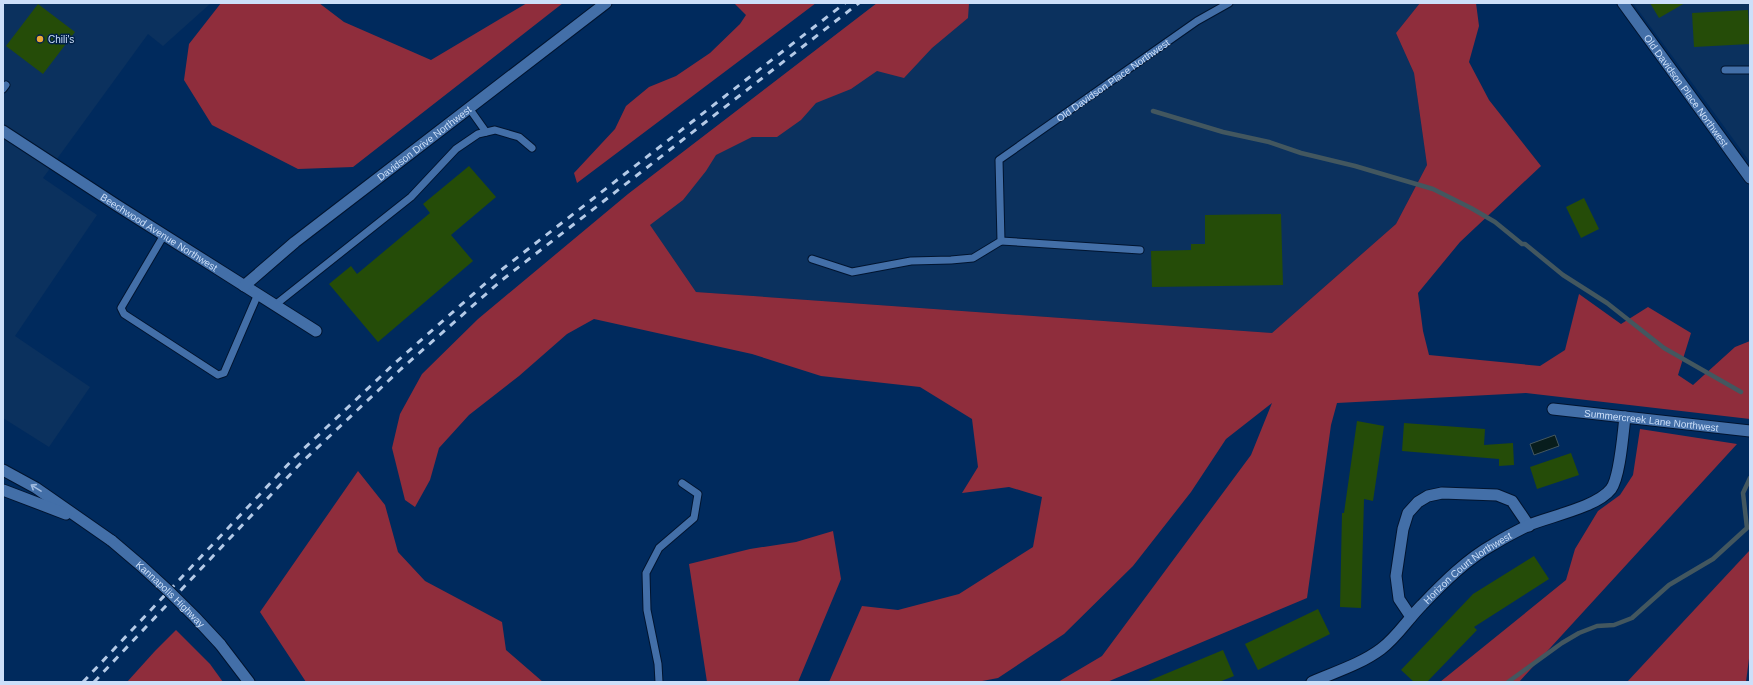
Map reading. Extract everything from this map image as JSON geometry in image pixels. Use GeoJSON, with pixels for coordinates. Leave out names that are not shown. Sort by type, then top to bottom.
{"type":"FeatureCollection","features":[{"type":"Feature","properties":{"kind":"street","name":"Davidson Drive Northwest"},"geometry":{"type":"LineString","coordinates":[[244,286],[295,242],[606,3]]}},
{"type":"Feature","properties":{"kind":"street","name":"Old Davidson Place Northwest"},"geometry":{"type":"LineString","coordinates":[[1623,3],[1750,178]]}},
{"type":"Feature","properties":{"kind":"street","name":"Beechwood Avenue Northwest"},"geometry":{"type":"LineString","coordinates":[[3,131],[316,331]]}},
{"type":"Feature","properties":{"kind":"street","name":"Summercreek Lane Northwest"},"geometry":{"type":"LineString","coordinates":[[1553,409],[1750,431]]}},
{"type":"Feature","properties":{"kind":"street","name":"Horizon Court Northwest"},"geometry":{"type":"LineString","coordinates":[[1312,682],[1362,660],[1380,649],[1393,639],[1422,605],[1461,568],[1493,544],[1528,526],[1592,503],[1602,497],[1612,488],[1617,474],[1625,417]]}},
{"type":"Feature","properties":{"kind":"street","name":"Kannapolis Highway"},"geometry":{"type":"LineString","coordinates":[[3,470],[36,488],[112,541],[161,583],[220,644],[249,682]]}},
{"type":"Feature","properties":{"kind":"street","name":"Kannapolis Highway"},"geometry":{"type":"LineString","coordinates":[[3,490],[79,519]]}},
{"type":"Feature","properties":{"kind":"street"},"geometry":{"type":"LineString","coordinates":[[1411,617],[1399,599],[1396,576],[1403,529],[1408,513],[1418,502],[1428,496],[1442,493],[1497,495],[1512,501],[1528,526]]}},
{"type":"Feature","properties":{"kind":"lane","name":"Old Davidson Place Northwest"},"geometry":{"type":"LineString","coordinates":[[1001,241],[999,160],[1197,21],[1229,3]]}},
{"type":"Feature","properties":{"kind":"lane"},"geometry":{"type":"LineString","coordinates":[[1725,70],[1750,70]]}},
{"type":"Feature","properties":{"kind":"lane"},"geometry":{"type":"LineString","coordinates":[[469,108],[486,132]]}},
{"type":"Feature","properties":{"kind":"lane"},"geometry":{"type":"LineString","coordinates":[[275,305],[411,197],[456,148],[478,134],[495,130],[519,137],[532,148]]}},
{"type":"Feature","properties":{"kind":"lane"},"geometry":{"type":"LineString","coordinates":[[164,235],[121,308],[124,314],[218,375],[224,373],[258,294]]}},
{"type":"Feature","properties":{"kind":"lane"},"geometry":{"type":"LineString","coordinates":[[812,259],[852,272],[910,261],[973,258],[1001,241],[1140,250]]}},
{"type":"Feature","properties":{"kind":"lane"},"geometry":{"type":"LineString","coordinates":[[659,682],[658,664],[647,610],[646,573],[659,548],[694,518],[698,494],[682,483]]}},
{"type":"Feature","properties":{"kind":"shaded area"},"geometry":{"type":"Polygon","coordinates":[[[3,3],[211,3],[163,46],[148,34],[43,178],[97,215],[15,336],[90,387],[49,447],[3,418],[3,3]]]}},
{"type":"Feature","properties":{"kind":"shaded area"},"geometry":{"type":"Polygon","coordinates":[[[221,3],[319,3],[344,22],[431,60],[527,3],[563,3],[353,167],[298,169],[212,125],[184,80],[189,44],[221,3]]]}},
{"type":"Feature","properties":{"kind":"shaded area"},"geometry":{"type":"Polygon","coordinates":[[[734,3],[816,3],[577,183],[574,173],[615,129],[626,106],[649,87],[676,76],[710,53],[740,24],[746,15],[734,3]]]}},
{"type":"Feature","properties":{"kind":"shaded area"},"geometry":{"type":"Polygon","coordinates":[[[877,3],[1420,3],[1396,33],[1414,73],[1427,165],[1396,224],[1272,333],[696,292],[628,194],[877,3]]]}},
{"type":"Feature","properties":{"kind":"shaded area"},"geometry":{"type":"Polygon","coordinates":[[[877,3],[969,3],[968,18],[932,48],[904,78],[877,71],[851,89],[816,103],[801,120],[777,137],[752,137],[716,155],[706,171],[683,200],[650,225],[696,292],[1272,333],[1396,224],[1427,165],[1414,73],[1396,33],[1420,3],[1476,3],[1479,26],[1469,62],[1489,100],[1541,166],[1460,242],[1418,293],[1423,331],[1429,355],[1540,366],[1565,350],[1579,294],[1621,324],[1648,307],[1691,333],[1678,375],[1693,385],[1735,347],[1750,341],[1750,419],[1526,393],[1337,403],[1331,425],[1307,598],[1107,682],[1058,682],[1102,656],[1251,455],[1272,403],[1226,439],[1191,492],[1133,566],[1064,634],[998,678],[977,682],[829,682],[862,606],[898,610],[959,594],[1033,547],[1042,497],[1009,487],[962,493],[978,467],[972,419],[920,387],[821,376],[752,354],[594,319],[567,334],[519,376],[469,415],[439,448],[430,480],[415,507],[405,500],[392,448],[400,414],[422,374],[478,319],[628,194],[877,3]]]}},
{"type":"Feature","properties":{"kind":"shaded area"},"geometry":{"type":"Polygon","coordinates":[[[1633,3],[1750,3],[1750,162],[1704,99],[1633,3]]]}},
{"type":"Feature","properties":{"kind":"shaded area"},"geometry":{"type":"Polygon","coordinates":[[[1640,429],[1737,444],[1519,682],[1440,682],[1566,580],[1575,549],[1598,511],[1620,495],[1633,475],[1640,429]]]}},
{"type":"Feature","properties":{"kind":"shaded area"},"geometry":{"type":"Polygon","coordinates":[[[1555,435],[1559,446],[1534,455],[1530,444],[1555,435]]]}},
{"type":"Feature","properties":{"kind":"shaded area"},"geometry":{"type":"Polygon","coordinates":[[[358,471],[385,505],[398,552],[425,581],[502,622],[506,650],[543,682],[306,682],[260,612],[358,471]]]}},
{"type":"Feature","properties":{"kind":"shaded area"},"geometry":{"type":"Polygon","coordinates":[[[833,531],[841,579],[798,682],[707,682],[689,564],[750,549],[796,542],[833,531]]]}},
{"type":"Feature","properties":{"kind":"shaded area"},"geometry":{"type":"Polygon","coordinates":[[[1750,550],[1750,651],[1746,682],[1627,682],[1750,550]]]}},
{"type":"Feature","properties":{"kind":"shaded area"},"geometry":{"type":"Polygon","coordinates":[[[176,630],[210,664],[223,682],[127,682],[155,651],[176,630]]]}},
{"type":"Feature","properties":{"kind":"building"},"geometry":{"type":"Polygon","coordinates":[[[1650,3],[1685,3],[1659,18],[1650,3]]]}},
{"type":"Feature","properties":{"kind":"building","name":"Chili's"},"geometry":{"type":"Polygon","coordinates":[[[38,4],[75,32],[43,74],[6,46],[38,4]]]}},
{"type":"Feature","properties":{"kind":"building"},"geometry":{"type":"Polygon","coordinates":[[[1748,10],[1750,44],[1694,47],[1692,13],[1748,10]]]}},
{"type":"Feature","properties":{"kind":"building"},"geometry":{"type":"Polygon","coordinates":[[[469,166],[496,197],[451,235],[473,261],[378,342],[329,284],[351,266],[357,274],[430,213],[423,204],[469,166]]]}},
{"type":"Feature","properties":{"kind":"building"},"geometry":{"type":"Polygon","coordinates":[[[1584,198],[1599,229],[1581,238],[1566,207],[1584,198]]]}},
{"type":"Feature","properties":{"kind":"building"},"geometry":{"type":"Polygon","coordinates":[[[1281,214],[1283,285],[1152,287],[1151,251],[1191,250],[1191,244],[1205,244],[1205,215],[1281,214]]]}},
{"type":"Feature","properties":{"kind":"building"},"geometry":{"type":"Polygon","coordinates":[[[1357,421],[1384,426],[1373,501],[1364,499],[1361,608],[1340,607],[1342,513],[1344,513],[1357,421]]]}},
{"type":"Feature","properties":{"kind":"building"},"geometry":{"type":"Polygon","coordinates":[[[1404,423],[1485,429],[1484,445],[1513,443],[1514,465],[1499,466],[1499,459],[1402,451],[1404,423]]]}},
{"type":"Feature","properties":{"kind":"building"},"geometry":{"type":"Polygon","coordinates":[[[1571,453],[1579,475],[1537,489],[1530,467],[1571,453]]]}},
{"type":"Feature","properties":{"kind":"building"},"geometry":{"type":"Polygon","coordinates":[[[1534,556],[1549,579],[1474,627],[1477,630],[1427,682],[1414,682],[1401,670],[1473,594],[1534,556]]]}},
{"type":"Feature","properties":{"kind":"building"},"geometry":{"type":"Polygon","coordinates":[[[1318,609],[1330,634],[1258,670],[1245,644],[1318,609]]]}},
{"type":"Feature","properties":{"kind":"building"},"geometry":{"type":"Polygon","coordinates":[[[1223,650],[1234,676],[1219,682],[1146,682],[1223,650]]]}},
{"type":"Feature","properties":{"kind":"waterway"},"geometry":{"type":"LineString","coordinates":[[1153,111],[1223,132],[1269,142],[1301,153],[1355,166],[1433,189],[1495,222],[1563,275],[1607,303],[1664,348],[1741,392]]}},
{"type":"Feature","properties":{"kind":"waterway"},"geometry":{"type":"LineString","coordinates":[[1508,682],[1562,643],[1579,633],[1597,626],[1614,625],[1632,618],[1669,585],[1713,559],[1747,528],[1743,493],[1750,478]]}},
{"type":"Feature","properties":{"kind":"railway"},"geometry":{"type":"LineString","coordinates":[[83,682],[295,457],[395,363],[496,274],[845,3]]}},
{"type":"Feature","properties":{"kind":"railway"},"geometry":{"type":"LineString","coordinates":[[94,682],[301,463],[401,369],[502,280],[859,3]]}},
{"type":"Feature","properties":{"kind":"place","name":"Chili's"},"geometry":{"type":"Point","coordinates":[40,39]}}]}
